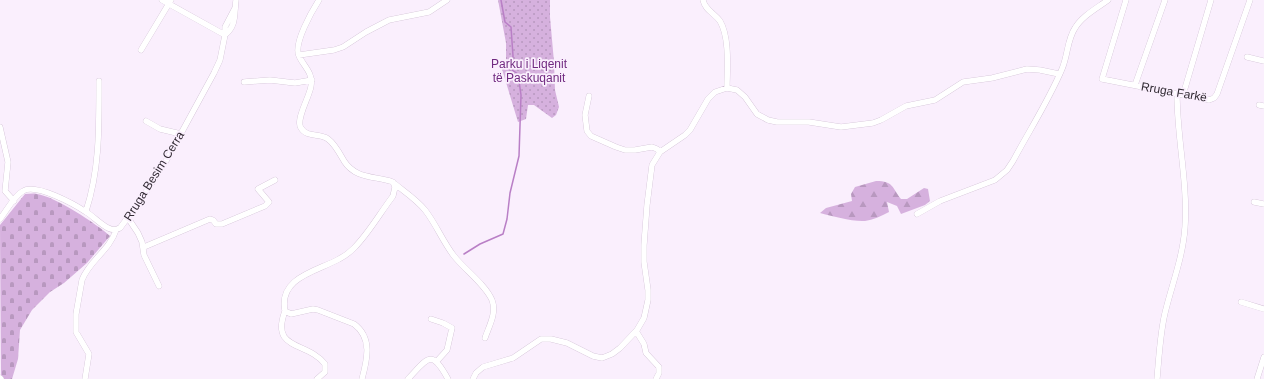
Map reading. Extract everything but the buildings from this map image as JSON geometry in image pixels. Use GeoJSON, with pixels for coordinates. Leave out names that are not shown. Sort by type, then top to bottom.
{"type":"FeatureCollection","features":[{"type":"Feature","properties":{"kind":"street"},"geometry":{"type":"LineString","coordinates":[[162,0],[169,2],[225,35]]}},
{"type":"Feature","properties":{"kind":"street","name":"Rruga Besim Cerra"},"geometry":{"type":"LineString","coordinates":[[0,219],[22,191],[31,188],[55,196],[86,212],[108,228],[116,230],[120,228],[150,186],[218,67],[225,35],[225,27],[235,8],[236,0]]}},
{"type":"Feature","properties":{"kind":"street"},"geometry":{"type":"LineString","coordinates":[[319,0],[310,16],[297,51],[298,55],[310,72],[312,80],[311,90],[299,120],[299,124],[302,130],[309,134],[323,136],[328,139],[335,146],[346,164],[358,174],[390,181],[421,205],[453,255],[481,285],[492,300],[494,308],[485,338]]}},
{"type":"Feature","properties":{"kind":"street"},"geometry":{"type":"LineString","coordinates":[[298,55],[343,47],[366,32],[389,20],[429,12],[447,0]]}},
{"type":"Feature","properties":{"kind":"street"},"geometry":{"type":"LineString","coordinates":[[703,0],[705,7],[719,21],[726,36],[727,88]]}},
{"type":"Feature","properties":{"kind":"street"},"geometry":{"type":"LineString","coordinates":[[917,214],[940,201],[987,183],[1001,175],[1013,161],[1060,74],[1070,38],[1076,26],[1108,0]]}},
{"type":"Feature","properties":{"kind":"street","name":"Rruga Farkë"},"geometry":{"type":"LineString","coordinates":[[1126,0],[1102,79],[1209,100],[1212,100],[1216,96],[1250,0]]}},
{"type":"Feature","properties":{"kind":"street"},"geometry":{"type":"LineString","coordinates":[[1135,85],[1164,0]]}},
{"type":"Feature","properties":{"kind":"street"},"geometry":{"type":"LineString","coordinates":[[1157,379],[1163,325],[1180,260],[1185,226],[1183,178],[1177,115],[1180,94],[1212,0]]}},
{"type":"Feature","properties":{"kind":"street"},"geometry":{"type":"LineString","coordinates":[[141,50],[169,2]]}},
{"type":"Feature","properties":{"kind":"street"},"geometry":{"type":"LineString","coordinates":[[1247,57],[1264,61]]}},
{"type":"Feature","properties":{"kind":"street"},"geometry":{"type":"LineString","coordinates":[[473,379],[476,373],[483,367],[513,358],[541,339],[567,342],[593,356],[602,358],[607,357],[616,351],[636,331],[644,318],[648,300],[644,262],[647,205],[652,165],[660,152],[685,136],[690,130],[711,94],[727,88],[732,88],[741,93],[757,114],[768,120],[777,122],[809,122],[841,127],[873,123],[906,106],[935,100],[963,82],[992,78],[1027,69],[1060,74]]}},
{"type":"Feature","properties":{"kind":"street"},"geometry":{"type":"LineString","coordinates":[[244,82],[270,80],[295,83],[312,80]]}},
{"type":"Feature","properties":{"kind":"street"},"geometry":{"type":"LineString","coordinates":[[86,212],[98,153],[99,81]]}},
{"type":"Feature","properties":{"kind":"street"},"geometry":{"type":"LineString","coordinates":[[589,96],[585,115],[588,131],[591,136],[625,150],[634,150],[652,146],[658,148],[660,152]]}},
{"type":"Feature","properties":{"kind":"street"},"geometry":{"type":"LineString","coordinates":[[146,121],[160,129],[181,134]]}},
{"type":"Feature","properties":{"kind":"street"},"geometry":{"type":"LineString","coordinates":[[0,127],[8,162],[5,192],[14,201]]}},
{"type":"Feature","properties":{"kind":"street"},"geometry":{"type":"LineString","coordinates":[[144,247],[210,219],[216,224],[222,224],[265,206],[268,204],[268,200],[258,189],[275,180]]}},
{"type":"Feature","properties":{"kind":"street"},"geometry":{"type":"LineString","coordinates":[[317,379],[325,372],[325,364],[318,357],[291,343],[283,336],[281,326],[285,311],[284,300],[286,294],[300,276],[340,259],[354,248],[392,196],[395,187],[394,184]]}},
{"type":"Feature","properties":{"kind":"street"},"geometry":{"type":"LineString","coordinates":[[1254,202],[1264,204]]}},
{"type":"Feature","properties":{"kind":"street"},"geometry":{"type":"LineString","coordinates":[[128,218],[138,233],[144,247],[144,255],[159,286]]}},
{"type":"Feature","properties":{"kind":"street"},"geometry":{"type":"LineString","coordinates":[[85,379],[89,354],[78,337],[75,326],[82,280],[84,274],[111,241],[116,230]]}},
{"type":"Feature","properties":{"kind":"street"},"geometry":{"type":"LineString","coordinates":[[1241,302],[1264,309]]}},
{"type":"Feature","properties":{"kind":"street"},"geometry":{"type":"LineString","coordinates":[[285,311],[291,314],[313,309],[318,310],[358,327],[364,336],[368,351],[362,379]]}},
{"type":"Feature","properties":{"kind":"street"},"geometry":{"type":"LineString","coordinates":[[431,319],[452,328],[447,350],[437,362]]}},
{"type":"Feature","properties":{"kind":"street"},"geometry":{"type":"LineString","coordinates":[[636,331],[644,344],[646,353],[659,367],[659,373],[656,379]]}},
{"type":"Feature","properties":{"kind":"street"},"geometry":{"type":"LineString","coordinates":[[1257,379],[1264,357]]}},
{"type":"Feature","properties":{"kind":"street"},"geometry":{"type":"LineString","coordinates":[[408,379],[428,359],[435,359],[448,379]]}},
{"type":"Feature","properties":{"kind":"green space","name":"Parku i Liqenit të Paskuqanit"},"geometry":{"type":"Polygon","coordinates":[[[498,0],[550,0],[555,90],[559,107],[556,115],[552,118],[534,105],[528,105],[526,119],[518,122],[502,69],[506,60],[506,43],[498,0]]]}},
{"type":"Feature","properties":{"kind":"green space"},"geometry":{"type":"Polygon","coordinates":[[[876,181],[886,182],[892,186],[901,199],[907,199],[924,188],[928,189],[930,201],[925,205],[901,214],[897,206],[887,202],[889,212],[874,219],[865,221],[849,220],[820,213],[826,208],[852,201],[851,194],[855,187],[876,181]]]}},
{"type":"Feature","properties":{"kind":"green space"},"geometry":{"type":"Polygon","coordinates":[[[25,194],[37,194],[54,200],[86,218],[110,236],[87,263],[64,283],[50,292],[32,310],[20,330],[18,359],[12,379],[1,379],[0,225],[25,194]]]}},
{"type":"Feature","properties":{"kind":"waterway"},"geometry":{"type":"LineString","coordinates":[[464,254],[480,244],[503,234],[507,219],[510,193],[519,156],[521,95],[518,74],[512,70],[513,56],[511,27],[505,22],[501,0]]}}]}
